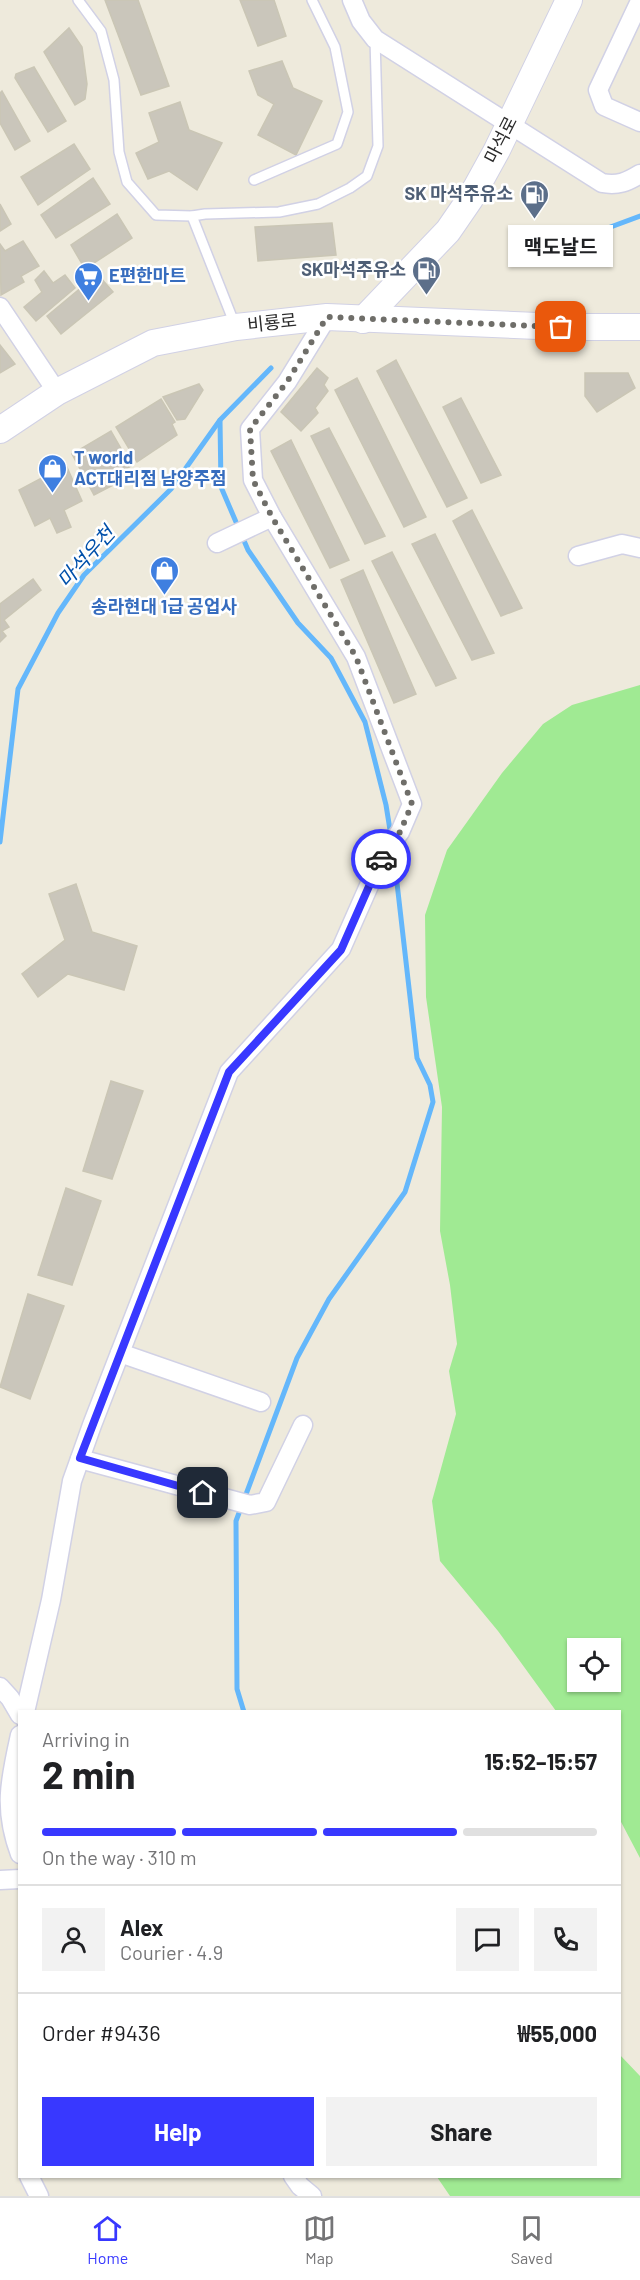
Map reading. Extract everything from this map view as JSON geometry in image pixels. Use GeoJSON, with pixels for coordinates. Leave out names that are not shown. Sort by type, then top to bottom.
{"type":"FeatureCollection","features":[{"type":"Feature","properties":{"kind":"main road","name":"마석로"},"geometry":{"type":"LineString","coordinates":[[363,320],[448,231],[470,199],[509,126],[569,0]]}},
{"type":"Feature","properties":{"kind":"main road","name":"비룡로"},"geometry":{"type":"LineString","coordinates":[[0,430],[57,392],[153,343],[236,327],[327,317],[639,329]]}},
{"type":"Feature","properties":{"kind":"street"},"geometry":{"type":"LineString","coordinates":[[352,0],[361,21],[375,39],[602,183],[613,185],[640,174]]}},
{"type":"Feature","properties":{"kind":"street"},"geometry":{"type":"LineString","coordinates":[[640,1],[598,90],[604,106],[640,122]]}},
{"type":"Feature","properties":{"kind":"street"},"geometry":{"type":"LineString","coordinates":[[0,307],[57,392]]}},
{"type":"Feature","properties":{"kind":"street"},"geometry":{"type":"LineString","coordinates":[[25,1710],[51,1600],[72,1481],[229,1072],[341,950],[383,854],[400,832],[412,804],[356,657],[272,517],[253,480],[250,429],[287,382],[327,317]]}},
{"type":"Feature","properties":{"kind":"street"},"geometry":{"type":"LineString","coordinates":[[224,540],[272,517]]}},
{"type":"Feature","properties":{"kind":"street"},"geometry":{"type":"LineString","coordinates":[[578,556],[622,544],[640,548]]}},
{"type":"Feature","properties":{"kind":"street"},"geometry":{"type":"LineString","coordinates":[[120,1353],[261,1402]]}},
{"type":"Feature","properties":{"kind":"street"},"geometry":{"type":"LineString","coordinates":[[80,1458],[250,1505],[266,1502],[303,1425]]}},
{"type":"Feature","properties":{"kind":"street"},"geometry":{"type":"LineString","coordinates":[[0,1687],[18,1712]]}},
{"type":"Feature","properties":{"kind":"street"},"geometry":{"type":"LineString","coordinates":[[18,1744],[12,1769],[8,1811],[18,1847]]}},
{"type":"Feature","properties":{"kind":"street"},"geometry":{"type":"LineString","coordinates":[[0,1880],[18,1879]]}},
{"type":"Feature","properties":{"kind":"street"},"geometry":{"type":"LineString","coordinates":[[30,2178],[39,2196]]}},
{"type":"Feature","properties":{"kind":"lane"},"geometry":{"type":"LineString","coordinates":[[78,0],[101,31],[109,60],[114,80],[119,152],[127,182],[156,215],[192,216],[279,212],[318,204],[350,188],[367,176],[378,146],[375,39]]}},
{"type":"Feature","properties":{"kind":"lane"},"geometry":{"type":"LineString","coordinates":[[254,180],[337,144],[348,112],[335,47],[312,0]]}},
{"type":"Feature","properties":{"kind":"lane"},"geometry":{"type":"LineString","coordinates":[[192,216],[236,327]]}},
{"type":"Feature","properties":{"kind":"green space"},"geometry":{"type":"Polygon","coordinates":[[[640,685],[640,1858],[621,1822],[621,1710],[555,1710],[498,1631],[440,1561],[432,1501],[456,1414],[449,1371],[457,1344],[450,1285],[440,1231],[442,1107],[426,997],[425,915],[447,850],[502,773],[543,724],[572,705],[640,685]]]}},
{"type":"Feature","properties":{"kind":"green space"},"geometry":{"type":"Polygon","coordinates":[[[621,2056],[640,2076],[640,2196],[450,2196],[438,2178],[621,2178],[621,2056]]]}},
{"type":"Feature","properties":{"kind":"building"},"geometry":{"type":"Polygon","coordinates":[[[105,0],[138,0],[169,86],[141,95],[105,0]]]}},
{"type":"Feature","properties":{"kind":"building"},"geometry":{"type":"Polygon","coordinates":[[[240,0],[274,0],[286,36],[258,46],[240,0]]]}},
{"type":"Feature","properties":{"kind":"building"},"geometry":{"type":"Polygon","coordinates":[[[69,28],[82,47],[87,84],[85,99],[75,105],[44,52],[69,28]]]}},
{"type":"Feature","properties":{"kind":"building"},"geometry":{"type":"Polygon","coordinates":[[[282,61],[293,88],[322,101],[296,155],[258,135],[274,104],[258,95],[249,71],[282,61]]]}},
{"type":"Feature","properties":{"kind":"building"},"geometry":{"type":"Polygon","coordinates":[[[34,67],[66,121],[48,132],[15,78],[16,74],[34,67]]]}},
{"type":"Feature","properties":{"kind":"building"},"geometry":{"type":"Polygon","coordinates":[[[2,91],[30,141],[15,150],[0,123],[0,93],[2,91]]]}},
{"type":"Feature","properties":{"kind":"building"},"geometry":{"type":"Polygon","coordinates":[[[180,102],[189,130],[222,143],[197,190],[169,171],[148,179],[136,153],[159,142],[149,113],[180,102]]]}},
{"type":"Feature","properties":{"kind":"building"},"geometry":{"type":"Polygon","coordinates":[[[74,144],[90,169],[38,205],[21,177],[74,144]]]}},
{"type":"Feature","properties":{"kind":"building"},"geometry":{"type":"Polygon","coordinates":[[[93,178],[110,204],[56,238],[41,215],[93,178]]]}},
{"type":"Feature","properties":{"kind":"building"},"geometry":{"type":"Polygon","coordinates":[[[0,204],[11,224],[0,231],[0,204]]]}},
{"type":"Feature","properties":{"kind":"building"},"geometry":{"type":"Polygon","coordinates":[[[117,214],[132,238],[85,269],[71,245],[117,214]]]}},
{"type":"Feature","properties":{"kind":"building"},"geometry":{"type":"Polygon","coordinates":[[[332,223],[336,255],[258,261],[255,227],[332,223]]]}},
{"type":"Feature","properties":{"kind":"building"},"geometry":{"type":"Polygon","coordinates":[[[23,241],[39,266],[21,276],[24,282],[1,295],[0,244],[5,251],[23,241]]]}},
{"type":"Feature","properties":{"kind":"building"},"geometry":{"type":"Polygon","coordinates":[[[92,268],[113,292],[61,334],[47,316],[89,281],[84,274],[92,268]]]}},
{"type":"Feature","properties":{"kind":"building"},"geometry":{"type":"Polygon","coordinates":[[[44,271],[53,283],[65,275],[75,288],[36,321],[24,307],[42,292],[35,280],[44,271]]]}},
{"type":"Feature","properties":{"kind":"building"},"geometry":{"type":"Polygon","coordinates":[[[0,345],[15,364],[0,373],[0,345]]]}},
{"type":"Feature","properties":{"kind":"building"},"geometry":{"type":"Polygon","coordinates":[[[396,360],[467,498],[447,507],[377,371],[396,360]]]}},
{"type":"Feature","properties":{"kind":"building"},"geometry":{"type":"Polygon","coordinates":[[[317,368],[328,378],[324,385],[328,391],[315,408],[318,413],[301,431],[281,412],[317,368]]]}},
{"type":"Feature","properties":{"kind":"building"},"geometry":{"type":"Polygon","coordinates":[[[585,373],[628,373],[635,388],[597,412],[585,396],[585,373]]]}},
{"type":"Feature","properties":{"kind":"building"},"geometry":{"type":"Polygon","coordinates":[[[357,378],[426,517],[404,527],[335,390],[357,378]]]}},
{"type":"Feature","properties":{"kind":"building"},"geometry":{"type":"Polygon","coordinates":[[[199,384],[203,390],[185,419],[177,420],[163,397],[199,384]]]}},
{"type":"Feature","properties":{"kind":"building"},"geometry":{"type":"Polygon","coordinates":[[[461,398],[501,475],[481,483],[443,407],[461,398]]]}},
{"type":"Feature","properties":{"kind":"building"},"geometry":{"type":"Polygon","coordinates":[[[161,399],[175,422],[172,424],[177,435],[137,462],[116,427],[161,399]]]}},
{"type":"Feature","properties":{"kind":"building"},"geometry":{"type":"Polygon","coordinates":[[[329,428],[385,536],[365,544],[311,436],[329,428]]]}},
{"type":"Feature","properties":{"kind":"building"},"geometry":{"type":"Polygon","coordinates":[[[111,431],[131,466],[117,474],[121,481],[94,495],[72,454],[111,431]]]}},
{"type":"Feature","properties":{"kind":"building"},"geometry":{"type":"Polygon","coordinates":[[[291,440],[349,560],[330,568],[271,451],[291,440]]]}},
{"type":"Feature","properties":{"kind":"building"},"geometry":{"type":"Polygon","coordinates":[[[66,465],[82,501],[64,510],[71,527],[57,533],[50,518],[35,526],[19,490],[66,465]]]}},
{"type":"Feature","properties":{"kind":"building"},"geometry":{"type":"Polygon","coordinates":[[[472,510],[522,608],[501,616],[453,521],[472,510]]]}},
{"type":"Feature","properties":{"kind":"building"},"geometry":{"type":"Polygon","coordinates":[[[435,534],[494,653],[472,660],[412,544],[435,534]]]}},
{"type":"Feature","properties":{"kind":"building"},"geometry":{"type":"Polygon","coordinates":[[[392,552],[456,678],[436,686],[372,561],[392,552]]]}},
{"type":"Feature","properties":{"kind":"building"},"geometry":{"type":"Polygon","coordinates":[[[363,570],[416,694],[394,703],[341,580],[363,570]]]}},
{"type":"Feature","properties":{"kind":"building"},"geometry":{"type":"Polygon","coordinates":[[[33,579],[41,590],[4,620],[9,627],[2,631],[6,636],[0,642],[0,604],[33,579]]]}},
{"type":"Feature","properties":{"kind":"building"},"geometry":{"type":"Polygon","coordinates":[[[76,884],[92,932],[137,946],[124,990],[68,974],[38,997],[22,974],[65,940],[49,894],[76,884]]]}},
{"type":"Feature","properties":{"kind":"building"},"geometry":{"type":"Polygon","coordinates":[[[111,1081],[143,1091],[112,1179],[83,1171],[111,1081]]]}},
{"type":"Feature","properties":{"kind":"building"},"geometry":{"type":"Polygon","coordinates":[[[66,1188],[101,1201],[72,1285],[38,1275],[66,1188]]]}},
{"type":"Feature","properties":{"kind":"building"},"geometry":{"type":"Polygon","coordinates":[[[28,1294],[64,1306],[30,1399],[0,1387],[28,1294]]]}},
{"type":"Feature","properties":{"kind":"waterway","name":"마석우천"},"geometry":{"type":"LineString","coordinates":[[554,248],[640,216]]}},
{"type":"Feature","properties":{"kind":"waterway","name":"마석우천"},"geometry":{"type":"LineString","coordinates":[[0,842],[18,689],[58,613],[84,575],[171,489],[220,420],[271,368]]}},
{"type":"Feature","properties":{"kind":"waterway"},"geometry":{"type":"LineString","coordinates":[[220,420],[221,487],[248,550],[298,623],[331,658],[365,722],[386,805],[391,836]]}},
{"type":"Feature","properties":{"kind":"waterway"},"geometry":{"type":"LineString","coordinates":[[243,1710],[237,1689],[236,1521],[297,1358],[329,1299],[405,1192],[433,1102],[430,1085],[417,1058],[393,848]]}},
{"type":"Feature","properties":{"kind":"way so far"},"geometry":{"type":"LineString","coordinates":[[381,859],[400,832],[412,804],[356,657],[272,517],[253,480],[250,429],[287,382],[327,317],[561,327]]}},
{"type":"Feature","properties":{"kind":"place","name":"SK 마석주유소"},"geometry":{"type":"Point","coordinates":[534,220]}},
{"type":"Feature","properties":{"kind":"place","name":"SK마석주유소"},"geometry":{"type":"Point","coordinates":[427,296]}},
{"type":"Feature","properties":{"kind":"place","name":"E편한마트"},"geometry":{"type":"Point","coordinates":[88,302]}},
{"type":"Feature","properties":{"kind":"place","name":"맥도날드"},"geometry":{"type":"Point","coordinates":[561,327]}},
{"type":"Feature","properties":{"kind":"place","name":"T world ACT대리점 남양주점"},"geometry":{"type":"Point","coordinates":[53,494]}},
{"type":"Feature","properties":{"kind":"place","name":"송라현대 1급 공업사"},"geometry":{"type":"Point","coordinates":[164,596]}},
{"type":"Feature","properties":{"kind":"route"},"geometry":{"type":"LineString","coordinates":[[203,1493],[80,1458],[229,1072],[341,950],[381,859]]}}]}
